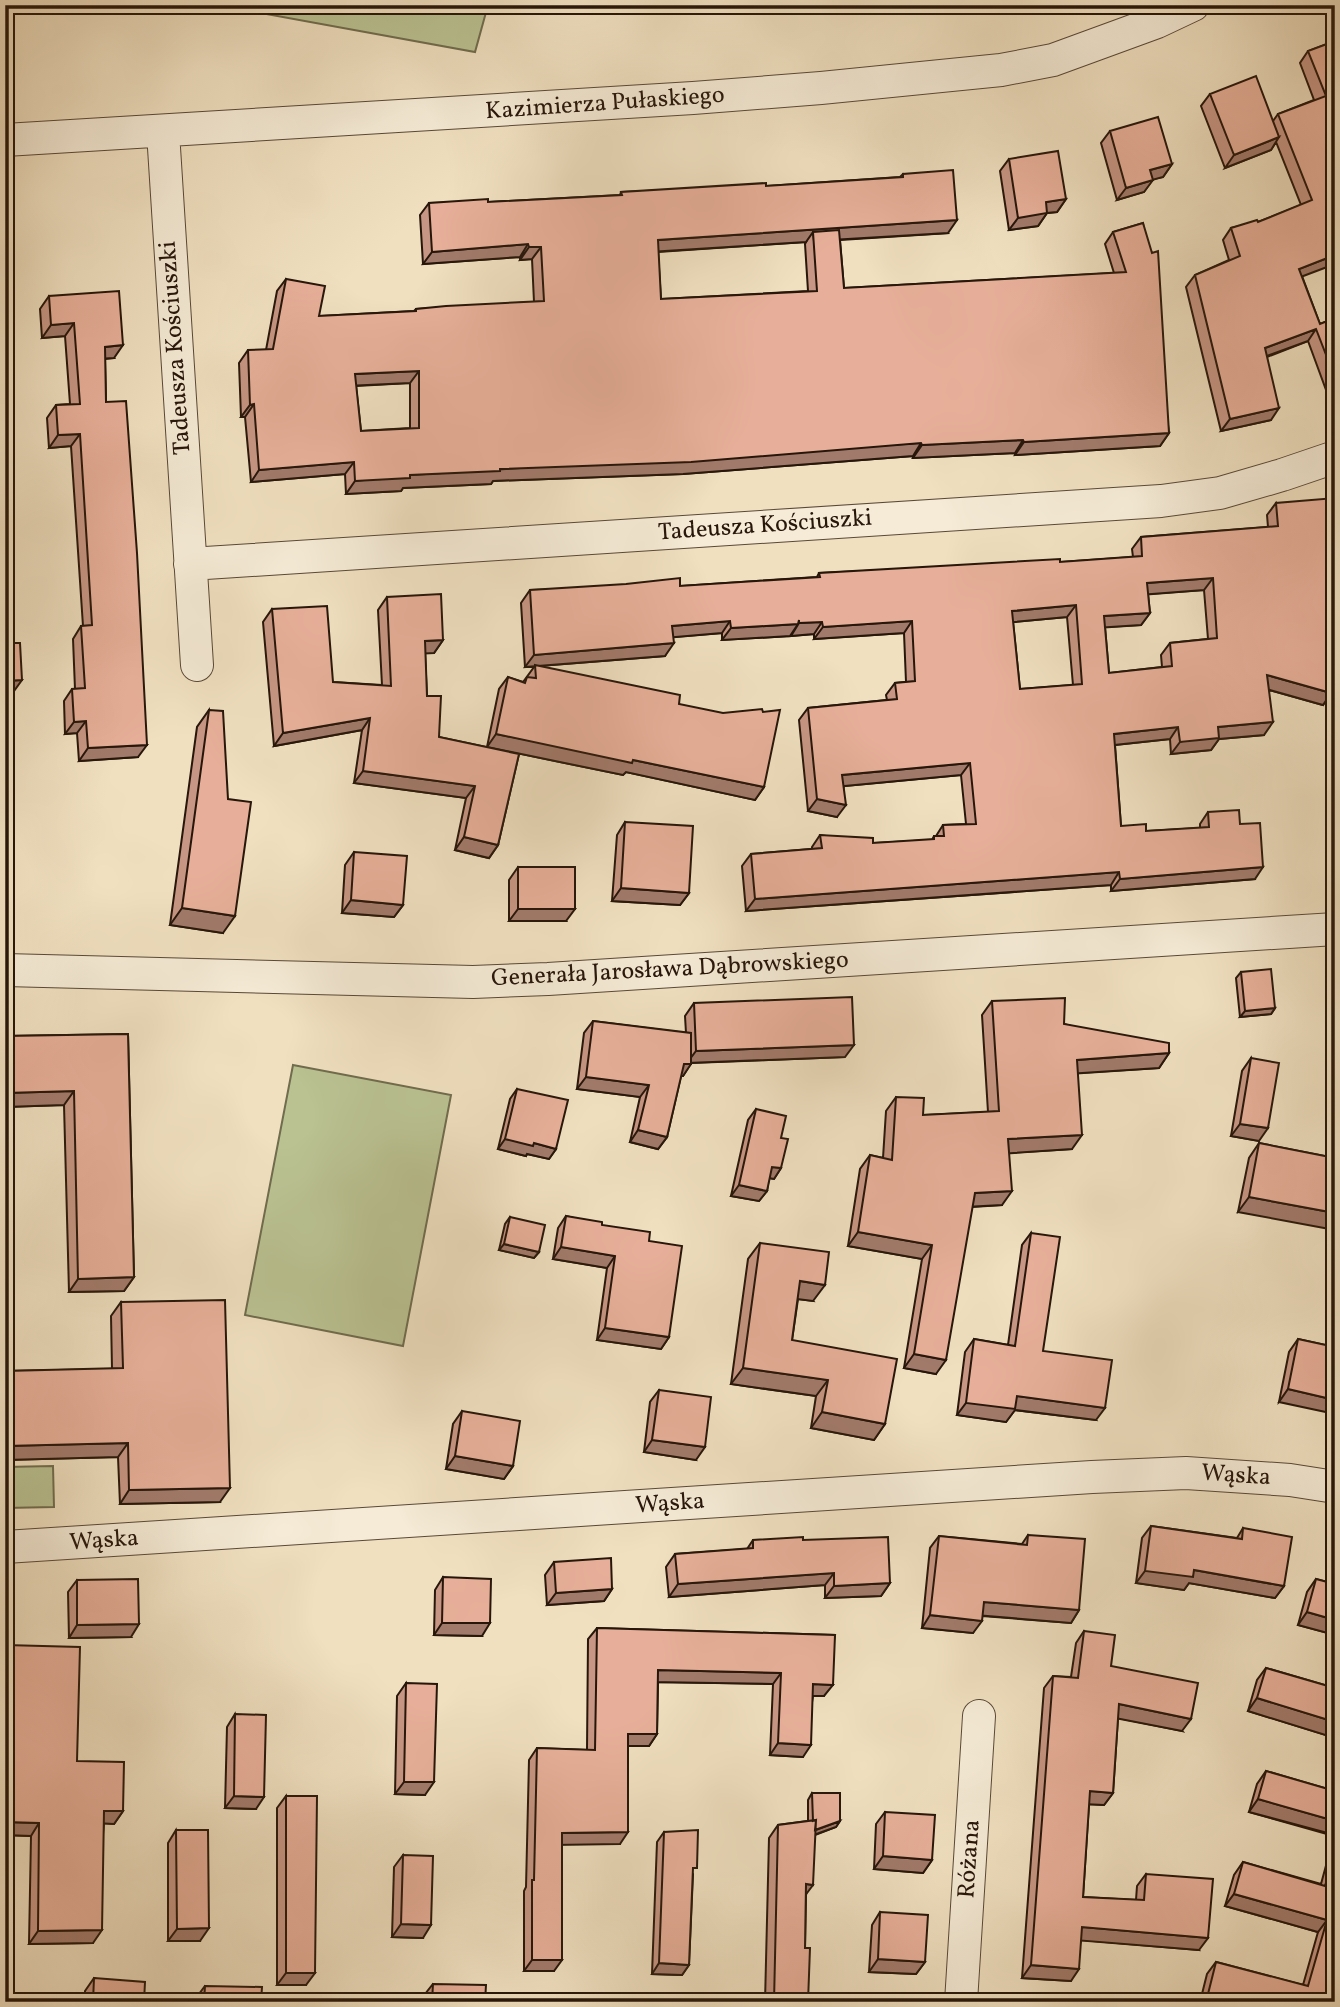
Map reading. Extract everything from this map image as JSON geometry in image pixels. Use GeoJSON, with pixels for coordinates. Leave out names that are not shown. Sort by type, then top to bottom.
{"type":"FeatureCollection","features":[{"type":"Feature","properties":{"kind":"street","name":"Kazimierza Pułaskiego"},"geometry":{"type":"LineString","coordinates":[[5,140],[693,98],[1001,70],[1053,60],[1157,22],[1193,5]]}},
{"type":"Feature","properties":{"kind":"street","name":"Tadeusza Kościuszki"},"geometry":{"type":"LineString","coordinates":[[163,132],[197,665]]}},
{"type":"Feature","properties":{"kind":"street","name":"Tadeusza Kościuszki"},"geometry":{"type":"LineString","coordinates":[[190,564],[1161,501],[1220,493],[1335,457]]}},
{"type":"Feature","properties":{"kind":"street","name":"Generała Jarosława Dąbrowskiego"},"geometry":{"type":"LineString","coordinates":[[5,970],[473,982],[1335,929]]}},
{"type":"Feature","properties":{"kind":"street","name":"Wąska"},"geometry":{"type":"LineString","coordinates":[[5,1547],[1092,1477],[1186,1473],[1335,1486]]}},
{"type":"Feature","properties":{"kind":"street","name":"Różana"},"geometry":{"type":"LineString","coordinates":[[961,2002],[979,1716]]}},
{"type":"Feature","properties":{"kind":"green space"},"geometry":{"type":"Polygon","coordinates":[[[217,5],[488,5],[475,52],[217,5]]]}},
{"type":"Feature","properties":{"kind":"green space"},"geometry":{"type":"Polygon","coordinates":[[[293,1065],[451,1095],[403,1346],[245,1315],[293,1065]]]}},
{"type":"Feature","properties":{"kind":"green space"},"geometry":{"type":"Polygon","coordinates":[[[53,1466],[54,1507],[5,1508],[5,1467],[53,1466]]]}},
{"type":"Feature","properties":{"kind":"building"},"geometry":{"type":"Polygon","coordinates":[[[1335,41],[1335,93],[1329,95],[1335,109],[1335,255],[1299,269],[1320,324],[1335,318],[1335,378],[1316,329],[1265,348],[1279,408],[1230,419],[1195,275],[1240,256],[1231,228],[1257,220],[1258,222],[1312,200],[1278,114],[1326,96],[1308,51],[1335,41]]]}},
{"type":"Feature","properties":{"kind":"building"},"geometry":{"type":"Polygon","coordinates":[[[1256,76],[1279,137],[1234,155],[1210,94],[1256,76]]]}},
{"type":"Feature","properties":{"kind":"building"},"geometry":{"type":"Polygon","coordinates":[[[1158,117],[1172,164],[1150,170],[1153,180],[1126,188],[1110,131],[1158,117]]]}},
{"type":"Feature","properties":{"kind":"building"},"geometry":{"type":"Polygon","coordinates":[[[1058,151],[1066,199],[1046,202],[1047,213],[1018,218],[1009,159],[1058,151]]]}},
{"type":"Feature","properties":{"kind":"building"},"geometry":{"type":"Polygon","coordinates":[[[953,170],[957,220],[658,240],[661,299],[817,291],[813,232],[839,230],[844,288],[1126,272],[1113,232],[1143,223],[1152,253],[1158,251],[1169,433],[1024,442],[921,443],[691,462],[500,469],[355,481],[354,462],[259,470],[254,404],[250,405],[248,350],[273,349],[286,279],[325,286],[319,316],[544,301],[541,247],[529,247],[528,244],[432,252],[429,203],[622,195],[621,192],[766,183],[766,186],[903,177],[903,174],[953,170]],[[419,371],[355,374],[361,431],[419,428],[419,371]]]}},
{"type":"Feature","properties":{"kind":"building"},"geometry":{"type":"Polygon","coordinates":[[[119,291],[123,345],[105,347],[106,402],[126,401],[147,745],[88,748],[86,721],[74,722],[72,689],[85,688],[81,626],[92,625],[80,434],[58,435],[56,405],[80,404],[74,323],[51,325],[49,296],[119,291]]]}},
{"type":"Feature","properties":{"kind":"building"},"geometry":{"type":"Polygon","coordinates":[[[5,495],[14,643],[20,643],[22,680],[5,681],[5,495]]]}},
{"type":"Feature","properties":{"kind":"building"},"geometry":{"type":"Polygon","coordinates":[[[1335,498],[1335,681],[1331,693],[1267,675],[1273,722],[1218,727],[1219,738],[1180,742],[1178,727],[1114,734],[1121,826],[1146,824],[1146,831],[1209,827],[1208,812],[1239,810],[1240,824],[1260,823],[1263,867],[1120,879],[1119,872],[755,899],[751,854],[822,848],[820,835],[873,838],[873,843],[934,839],[934,836],[944,836],[943,825],[976,824],[970,763],[842,775],[846,805],[817,799],[808,708],[897,699],[895,683],[915,681],[912,621],[823,627],[822,622],[799,623],[799,620],[798,624],[731,628],[730,621],[672,626],[674,643],[534,655],[530,590],[680,578],[680,586],[820,577],[819,573],[1142,556],[1141,537],[1278,526],[1276,503],[1335,498]],[[1213,578],[1147,583],[1150,613],[1104,616],[1109,673],[1172,666],[1170,643],[1217,638],[1213,578]],[[1076,605],[1012,611],[1020,689],[1082,684],[1076,605]]]}},
{"type":"Feature","properties":{"kind":"building"},"geometry":{"type":"Polygon","coordinates":[[[441,594],[443,640],[425,641],[427,696],[441,696],[439,737],[519,754],[498,845],[464,837],[475,786],[363,771],[370,718],[283,733],[272,609],[327,606],[333,682],[391,686],[387,597],[441,594]]]}},
{"type":"Feature","properties":{"kind":"building"},"geometry":{"type":"Polygon","coordinates":[[[535,665],[680,695],[679,704],[723,713],[780,710],[764,787],[496,734],[508,677],[525,683],[527,677],[536,678],[535,665]]]}},
{"type":"Feature","properties":{"kind":"building"},"geometry":{"type":"Polygon","coordinates":[[[209,710],[223,711],[228,799],[251,802],[235,916],[182,908],[209,710]]]}},
{"type":"Feature","properties":{"kind":"building"},"geometry":{"type":"Polygon","coordinates":[[[625,822],[693,826],[689,893],[621,888],[625,822]]]}},
{"type":"Feature","properties":{"kind":"building"},"geometry":{"type":"Polygon","coordinates":[[[354,852],[407,856],[403,905],[351,900],[354,852]]]}},
{"type":"Feature","properties":{"kind":"building"},"geometry":{"type":"Polygon","coordinates":[[[518,867],[575,867],[575,909],[518,909],[518,867]]]}},
{"type":"Feature","properties":{"kind":"building"},"geometry":{"type":"Polygon","coordinates":[[[1271,969],[1275,1008],[1245,1011],[1241,972],[1271,969]]]}},
{"type":"Feature","properties":{"kind":"building"},"geometry":{"type":"Polygon","coordinates":[[[852,997],[854,1045],[696,1051],[694,1003],[852,997]]]}},
{"type":"Feature","properties":{"kind":"building"},"geometry":{"type":"Polygon","coordinates":[[[1065,998],[1064,1024],[1169,1043],[1169,1053],[1077,1060],[1082,1135],[1008,1139],[1012,1191],[975,1193],[946,1360],[914,1354],[932,1245],[858,1232],[870,1155],[892,1160],[896,1097],[924,1098],[923,1115],[999,1111],[992,1001],[1065,998]]]}},
{"type":"Feature","properties":{"kind":"building"},"geometry":{"type":"Polygon","coordinates":[[[593,1021],[691,1033],[691,1064],[684,1064],[667,1137],[638,1130],[649,1085],[586,1077],[593,1021]]]}},
{"type":"Feature","properties":{"kind":"building"},"geometry":{"type":"Polygon","coordinates":[[[128,1034],[134,1277],[78,1279],[74,1091],[5,1093],[5,1036],[128,1034]]]}},
{"type":"Feature","properties":{"kind":"building"},"geometry":{"type":"Polygon","coordinates":[[[1251,1058],[1279,1063],[1268,1128],[1240,1124],[1251,1058]]]}},
{"type":"Feature","properties":{"kind":"building"},"geometry":{"type":"Polygon","coordinates":[[[517,1089],[568,1100],[556,1149],[505,1139],[517,1089]]]}},
{"type":"Feature","properties":{"kind":"building"},"geometry":{"type":"Polygon","coordinates":[[[756,1109],[786,1116],[781,1138],[788,1139],[781,1168],[772,1167],[767,1191],[739,1185],[756,1109]]]}},
{"type":"Feature","properties":{"kind":"building"},"geometry":{"type":"Polygon","coordinates":[[[1259,1143],[1335,1158],[1335,1213],[1249,1197],[1259,1143]]]}},
{"type":"Feature","properties":{"kind":"building"},"geometry":{"type":"Polygon","coordinates":[[[566,1216],[602,1222],[602,1225],[650,1232],[649,1241],[682,1246],[669,1337],[605,1328],[615,1256],[561,1247],[566,1216]]]}},
{"type":"Feature","properties":{"kind":"building"},"geometry":{"type":"Polygon","coordinates":[[[510,1217],[545,1225],[539,1252],[504,1244],[510,1217]]]}},
{"type":"Feature","properties":{"kind":"building"},"geometry":{"type":"Polygon","coordinates":[[[1031,1233],[1060,1237],[1043,1351],[1112,1360],[1105,1408],[1017,1396],[1015,1409],[966,1403],[974,1339],[1015,1346],[1031,1233]]]}},
{"type":"Feature","properties":{"kind":"building"},"geometry":{"type":"Polygon","coordinates":[[[760,1243],[829,1252],[825,1285],[800,1281],[792,1340],[897,1359],[885,1424],[822,1412],[828,1380],[743,1368],[760,1243]]]}},
{"type":"Feature","properties":{"kind":"building"},"geometry":{"type":"Polygon","coordinates":[[[225,1300],[230,1488],[129,1490],[128,1443],[5,1446],[5,1371],[123,1368],[121,1302],[225,1300]]]}},
{"type":"Feature","properties":{"kind":"building"},"geometry":{"type":"Polygon","coordinates":[[[1298,1339],[1335,1347],[1335,1400],[1288,1389],[1298,1339]]]}},
{"type":"Feature","properties":{"kind":"building"},"geometry":{"type":"Polygon","coordinates":[[[659,1390],[711,1397],[705,1447],[652,1440],[659,1390]]]}},
{"type":"Feature","properties":{"kind":"building"},"geometry":{"type":"Polygon","coordinates":[[[462,1411],[520,1421],[513,1466],[455,1456],[462,1411]]]}},
{"type":"Feature","properties":{"kind":"building"},"geometry":{"type":"Polygon","coordinates":[[[1151,1526],[1242,1539],[1243,1528],[1292,1537],[1284,1586],[1194,1570],[1193,1577],[1145,1571],[1151,1526]]]}},
{"type":"Feature","properties":{"kind":"building"},"geometry":{"type":"Polygon","coordinates":[[[1028,1535],[1085,1539],[1079,1610],[984,1602],[982,1621],[930,1615],[939,1536],[1027,1545],[1028,1535]]]}},
{"type":"Feature","properties":{"kind":"building"},"geometry":{"type":"Polygon","coordinates":[[[803,1537],[803,1540],[888,1537],[890,1583],[834,1586],[834,1573],[678,1584],[675,1554],[753,1548],[753,1540],[803,1537]]]}},
{"type":"Feature","properties":{"kind":"building"},"geometry":{"type":"Polygon","coordinates":[[[611,1558],[612,1589],[556,1593],[554,1562],[611,1558]]]}},
{"type":"Feature","properties":{"kind":"building"},"geometry":{"type":"Polygon","coordinates":[[[443,1577],[491,1579],[490,1623],[442,1623],[443,1577]]]}},
{"type":"Feature","properties":{"kind":"building"},"geometry":{"type":"Polygon","coordinates":[[[138,1579],[139,1624],[77,1625],[77,1580],[138,1579]]]}},
{"type":"Feature","properties":{"kind":"building"},"geometry":{"type":"Polygon","coordinates":[[[1316,1579],[1335,1584],[1335,1620],[1307,1612],[1316,1579]]]}},
{"type":"Feature","properties":{"kind":"building"},"geometry":{"type":"Polygon","coordinates":[[[597,1628],[835,1635],[833,1685],[813,1684],[811,1745],[778,1743],[781,1673],[658,1670],[657,1734],[628,1734],[628,1832],[562,1833],[562,1960],[532,1960],[537,1748],[595,1750],[597,1628]]]}},
{"type":"Feature","properties":{"kind":"building"},"geometry":{"type":"Polygon","coordinates":[[[1084,1631],[1115,1635],[1111,1666],[1198,1683],[1191,1719],[1119,1704],[1113,1793],[1090,1791],[1083,1897],[1144,1900],[1146,1874],[1213,1879],[1208,1938],[1082,1927],[1079,1969],[1031,1965],[1053,1676],[1078,1678],[1084,1631]]]}},
{"type":"Feature","properties":{"kind":"building"},"geometry":{"type":"Polygon","coordinates":[[[5,1645],[80,1647],[77,1761],[124,1762],[123,1811],[104,1811],[102,1930],[38,1931],[39,1823],[5,1822],[5,1645]]]}},
{"type":"Feature","properties":{"kind":"building"},"geometry":{"type":"Polygon","coordinates":[[[1266,1668],[1335,1688],[1335,1722],[1257,1698],[1266,1668]]]}},
{"type":"Feature","properties":{"kind":"building"},"geometry":{"type":"Polygon","coordinates":[[[406,1683],[437,1684],[434,1782],[404,1782],[406,1683]]]}},
{"type":"Feature","properties":{"kind":"building"},"geometry":{"type":"Polygon","coordinates":[[[235,1714],[266,1715],[264,1797],[234,1796],[235,1714]]]}},
{"type":"Feature","properties":{"kind":"building"},"geometry":{"type":"Polygon","coordinates":[[[1266,1771],[1335,1791],[1335,1821],[1258,1799],[1266,1771]]]}},
{"type":"Feature","properties":{"kind":"building"},"geometry":{"type":"Polygon","coordinates":[[[812,1793],[840,1793],[840,1821],[815,1830],[812,1793]]]}},
{"type":"Feature","properties":{"kind":"building"},"geometry":{"type":"Polygon","coordinates":[[[286,1796],[317,1796],[315,1973],[286,1973],[286,1796]]]}},
{"type":"Feature","properties":{"kind":"building"},"geometry":{"type":"Polygon","coordinates":[[[885,1812],[935,1815],[932,1860],[883,1856],[885,1812]]]}},
{"type":"Feature","properties":{"kind":"building"},"geometry":{"type":"Polygon","coordinates":[[[816,1820],[813,1885],[806,1884],[805,1948],[810,1948],[808,2002],[774,2002],[778,1825],[816,1820]]]}},
{"type":"Feature","properties":{"kind":"building"},"geometry":{"type":"Polygon","coordinates":[[[176,1830],[208,1830],[209,1928],[177,1929],[176,1830]]]}},
{"type":"Feature","properties":{"kind":"building"},"geometry":{"type":"Polygon","coordinates":[[[698,1830],[697,1868],[693,1868],[689,1965],[659,1963],[664,1832],[698,1830]]]}},
{"type":"Feature","properties":{"kind":"building"},"geometry":{"type":"Polygon","coordinates":[[[1335,1853],[1335,2002],[1206,2002],[1216,1962],[1308,1986],[1327,1920],[1234,1894],[1243,1862],[1325,1886],[1335,1853]]]}},
{"type":"Feature","properties":{"kind":"building"},"geometry":{"type":"Polygon","coordinates":[[[403,1855],[433,1856],[431,1925],[401,1924],[403,1855]]]}},
{"type":"Feature","properties":{"kind":"building"},"geometry":{"type":"Polygon","coordinates":[[[880,1912],[928,1915],[925,1962],[878,1959],[880,1912]]]}},
{"type":"Feature","properties":{"kind":"building"},"geometry":{"type":"Polygon","coordinates":[[[94,1978],[145,1982],[144,2002],[93,2002],[94,1978]]]}},
{"type":"Feature","properties":{"kind":"building"},"geometry":{"type":"Polygon","coordinates":[[[433,1984],[486,1985],[485,2002],[432,2002],[433,1984]]]}},
{"type":"Feature","properties":{"kind":"building"},"geometry":{"type":"Polygon","coordinates":[[[205,1986],[262,1987],[261,2002],[204,2002],[205,1986]]]}},
{"type":"Feature","properties":{"kind":"building"},"geometry":{"type":"Polygon","coordinates":[[[1130,1996],[1202,2002],[1130,2002],[1130,1996]]]}}]}
